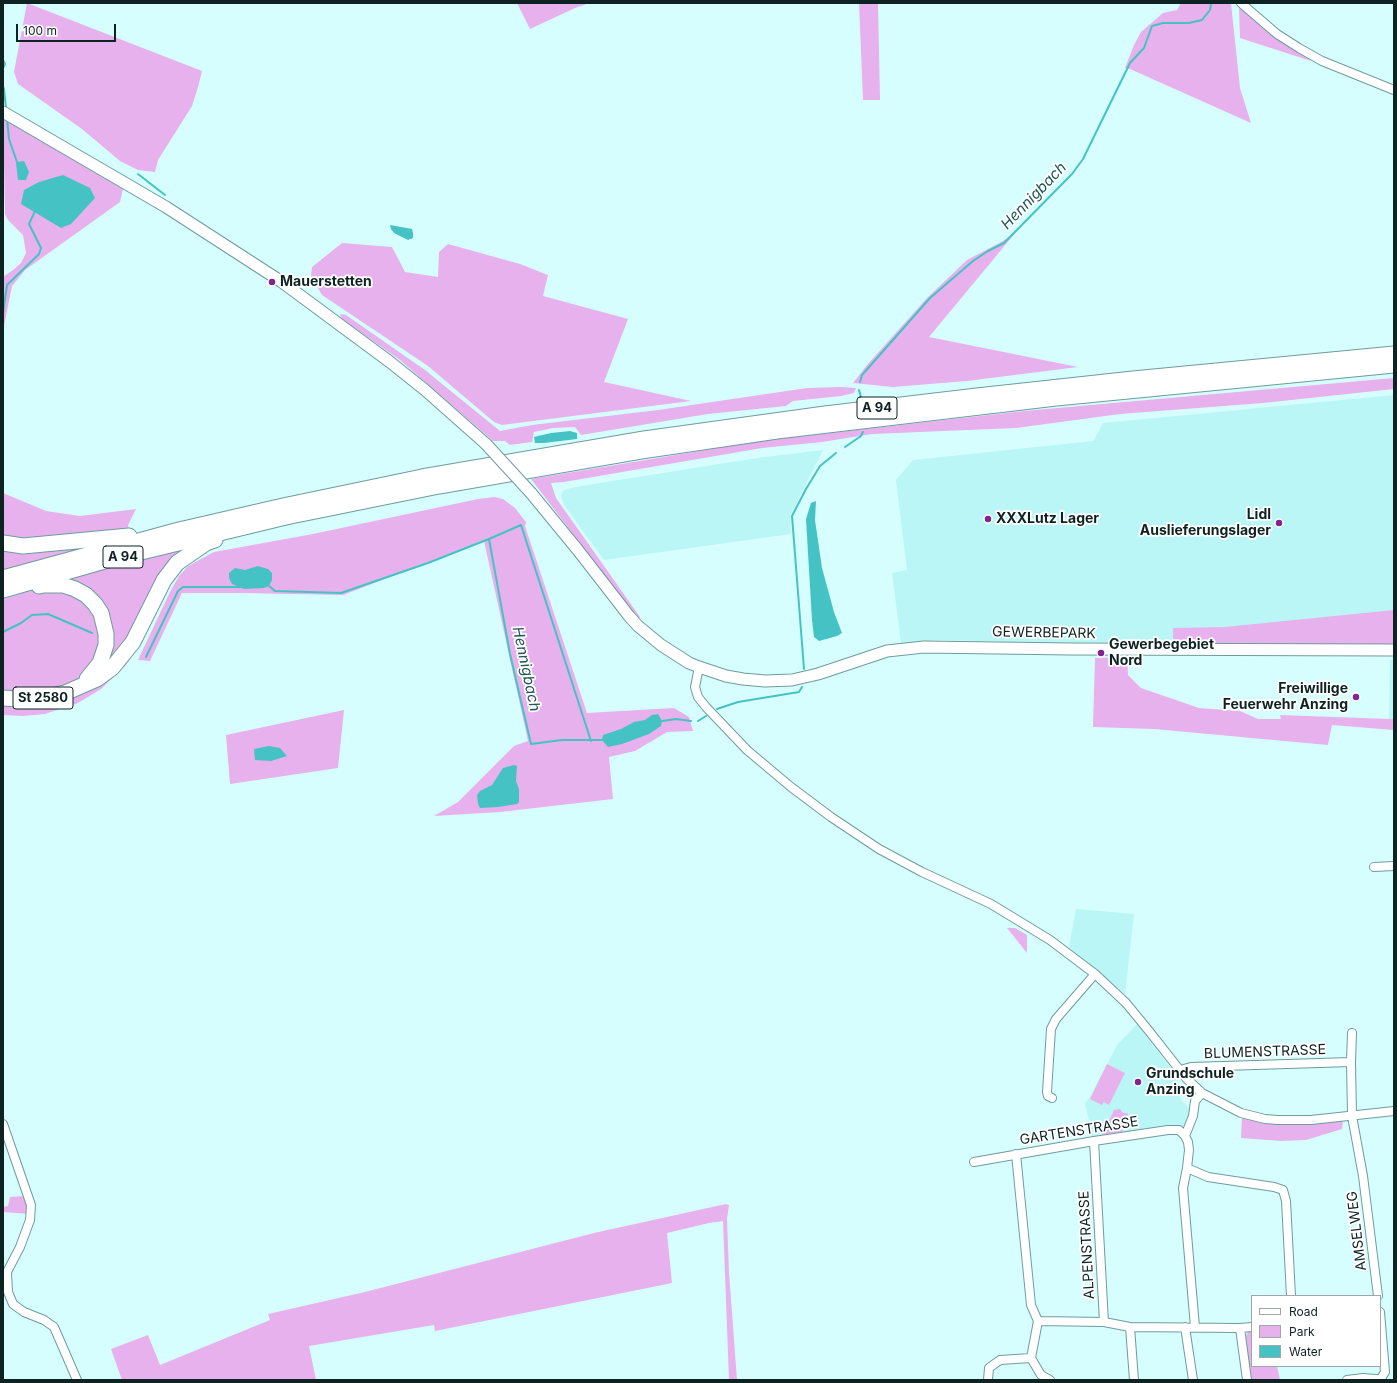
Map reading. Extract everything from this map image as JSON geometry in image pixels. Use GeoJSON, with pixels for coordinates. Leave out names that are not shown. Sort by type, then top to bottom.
{"type":"FeatureCollection","features":[{"type":"Feature","properties":{"kind":"highway","name":"A 94"},"geometry":{"type":"LineString","coordinates":[[3,578],[179,530],[283,506],[422,477],[644,439],[825,414],[984,395],[1394,354]]}},
{"type":"Feature","properties":{"kind":"highway","name":"A 94"},"geometry":{"type":"LineString","coordinates":[[3,590],[108,560],[243,526],[350,503],[508,473],[641,451],[777,431],[1056,398],[1394,365]]}},
{"type":"Feature","properties":{"kind":"highway"},"geometry":{"type":"LineString","coordinates":[[81,686],[97,679],[112,668],[133,642],[164,580],[177,563],[206,543],[229,536],[243,526]]}},
{"type":"Feature","properties":{"kind":"highway"},"geometry":{"type":"LineString","coordinates":[[3,543],[23,546],[129,536],[165,530],[179,530]]}},
{"type":"Feature","properties":{"kind":"highway"},"geometry":{"type":"LineString","coordinates":[[3,590],[18,592],[44,585],[63,585],[86,595],[94,604],[101,613],[105,623],[106,646],[100,663],[81,686]]}},
{"type":"Feature","properties":{"kind":"highway","name":"St 2580"},"geometry":{"type":"LineString","coordinates":[[3,698],[30,700],[65,693],[81,686]]}},
{"type":"Feature","properties":{"kind":"street"},"geometry":{"type":"LineString","coordinates":[[1241,3],[1277,34],[1299,48],[1322,60],[1394,90]]}},
{"type":"Feature","properties":{"kind":"street","name":"GEWERBEPARK"},"geometry":{"type":"LineString","coordinates":[[3,112],[166,207],[282,282],[390,362],[431,395],[486,444],[532,493],[638,626],[670,652],[699,667],[726,676],[742,679],[776,681],[792,680],[818,674],[887,651],[924,647],[1394,650]]}},
{"type":"Feature","properties":{"kind":"street"},"geometry":{"type":"LineString","coordinates":[[699,667],[695,687],[701,701],[747,750],[791,787],[879,849],[922,872],[998,908],[1050,940],[1095,974],[1126,1003],[1186,1078],[1202,1093],[1241,1113],[1265,1119],[1304,1120],[1394,1111]]}},
{"type":"Feature","properties":{"kind":"street"},"geometry":{"type":"LineString","coordinates":[[1374,868],[1394,866]]}},
{"type":"Feature","properties":{"kind":"street"},"geometry":{"type":"LineString","coordinates":[[1052,1098],[1048,1096],[1051,1029],[1056,1019],[1095,974]]}},
{"type":"Feature","properties":{"kind":"street"},"geometry":{"type":"LineString","coordinates":[[1352,1033],[1352,1116]]}},
{"type":"Feature","properties":{"kind":"street","name":"BLUMENSTRASSE"},"geometry":{"type":"LineString","coordinates":[[1180,1070],[1190,1067],[1351,1062]]}},
{"type":"Feature","properties":{"kind":"street"},"geometry":{"type":"LineString","coordinates":[[1195,1327],[1183,1194],[1189,1150],[1188,1142],[1185,1136],[1194,1116],[1195,1102],[1202,1093]]}},
{"type":"Feature","properties":{"kind":"street","name":"AMSELWEG"},"geometry":{"type":"LineString","coordinates":[[1352,1116],[1363,1176],[1378,1295]]}},
{"type":"Feature","properties":{"kind":"street"},"geometry":{"type":"LineString","coordinates":[[3,1124],[31,1205],[30,1220],[20,1247],[7,1272],[8,1292],[13,1304],[24,1312],[44,1320],[54,1327],[77,1380]]}},
{"type":"Feature","properties":{"kind":"street","name":"GARTENSTRASSE"},"geometry":{"type":"LineString","coordinates":[[974,1162],[1094,1141],[1174,1130],[1182,1132],[1185,1136]]}},
{"type":"Feature","properties":{"kind":"street","name":"ALPENSTRASSE"},"geometry":{"type":"LineString","coordinates":[[1094,1141],[1104,1322]]}},
{"type":"Feature","properties":{"kind":"street"},"geometry":{"type":"LineString","coordinates":[[1016,1154],[1031,1305],[1038,1321],[1031,1358],[1041,1375],[1050,1380]]}},
{"type":"Feature","properties":{"kind":"street"},"geometry":{"type":"LineString","coordinates":[[1187,1168],[1208,1177],[1274,1187],[1283,1190],[1286,1201],[1291,1295]]}},
{"type":"Feature","properties":{"kind":"street"},"geometry":{"type":"LineString","coordinates":[[1038,1321],[1104,1322],[1130,1327],[1251,1327]]}},
{"type":"Feature","properties":{"kind":"street"},"geometry":{"type":"LineString","coordinates":[[1347,1380],[1363,1378],[1380,1380],[1385,1372],[1381,1324]]}},
{"type":"Feature","properties":{"kind":"street"},"geometry":{"type":"LineString","coordinates":[[1130,1327],[1134,1380]]}},
{"type":"Feature","properties":{"kind":"street"},"geometry":{"type":"LineString","coordinates":[[1185,1327],[1193,1380]]}},
{"type":"Feature","properties":{"kind":"street"},"geometry":{"type":"LineString","coordinates":[[1240,1328],[1247,1380]]}},
{"type":"Feature","properties":{"kind":"street"},"geometry":{"type":"LineString","coordinates":[[988,1380],[989,1368],[1000,1360],[1031,1358]]}},
{"type":"Feature","properties":{"kind":"shaded area"},"geometry":{"type":"Polygon","coordinates":[[[1394,395],[1394,640],[1044,643],[939,640],[901,643],[892,573],[907,570],[896,480],[913,460],[1093,441],[1103,423],[1394,395]]]}},
{"type":"Feature","properties":{"kind":"shaded area"},"geometry":{"type":"Polygon","coordinates":[[[823,450],[790,516],[791,534],[604,560],[564,505],[561,496],[563,491],[567,489],[587,485],[757,458],[823,450]]]}},
{"type":"Feature","properties":{"kind":"shaded area"},"geometry":{"type":"Polygon","coordinates":[[[1390,660],[1394,660],[1394,719],[1389,719],[1390,660]]]}},
{"type":"Feature","properties":{"kind":"shaded area"},"geometry":{"type":"Polygon","coordinates":[[[1076,909],[1134,914],[1125,994],[1069,947],[1076,909]]]}},
{"type":"Feature","properties":{"kind":"shaded area","name":"Grundschule Anzing"},"geometry":{"type":"Polygon","coordinates":[[[1137,1024],[1178,1078],[1178,1093],[1182,1101],[1190,1109],[1185,1127],[1179,1126],[1093,1139],[1085,1103],[1089,1099],[1117,1045],[1137,1024]]]}},
{"type":"Feature","properties":{"kind":"green space"},"geometry":{"type":"Polygon","coordinates":[[[27,3],[202,71],[192,106],[158,160],[155,172],[138,170],[120,161],[82,129],[18,84],[14,72],[27,3]]]}},
{"type":"Feature","properties":{"kind":"green space"},"geometry":{"type":"Polygon","coordinates":[[[517,3],[590,3],[575,8],[530,29],[517,3]]]}},
{"type":"Feature","properties":{"kind":"green space"},"geometry":{"type":"Polygon","coordinates":[[[859,3],[878,3],[880,100],[863,100],[859,3]]]}},
{"type":"Feature","properties":{"kind":"green space"},"geometry":{"type":"Polygon","coordinates":[[[1181,3],[1231,3],[1240,88],[1251,123],[1125,68],[1141,32],[1163,13],[1177,10],[1181,3]]]}},
{"type":"Feature","properties":{"kind":"green space"},"geometry":{"type":"Polygon","coordinates":[[[1239,7],[1311,61],[1240,38],[1239,7]]]}},
{"type":"Feature","properties":{"kind":"green space"},"geometry":{"type":"Polygon","coordinates":[[[3,119],[123,189],[120,202],[25,270],[12,286],[3,331],[3,277],[21,263],[26,253],[23,235],[8,220],[5,214],[3,119]]]}},
{"type":"Feature","properties":{"kind":"green space"},"geometry":{"type":"Polygon","coordinates":[[[1016,232],[929,337],[1078,367],[967,381],[893,387],[853,383],[867,365],[927,298],[967,260],[1003,241],[1016,232]]]}},
{"type":"Feature","properties":{"kind":"green space"},"geometry":{"type":"Polygon","coordinates":[[[342,243],[392,247],[405,272],[438,277],[439,252],[448,244],[520,264],[548,275],[543,296],[628,319],[604,382],[691,401],[502,425],[494,422],[428,366],[322,295],[311,276],[312,267],[342,243]]]}},
{"type":"Feature","properties":{"kind":"green space"},"geometry":{"type":"Polygon","coordinates":[[[340,314],[346,315],[425,370],[500,431],[532,425],[658,410],[807,388],[856,388],[854,393],[841,396],[793,401],[786,406],[708,414],[581,435],[575,427],[553,428],[534,432],[532,442],[510,445],[505,441],[493,441],[400,360],[342,319],[340,314]]]}},
{"type":"Feature","properties":{"kind":"green space"},"geometry":{"type":"Polygon","coordinates":[[[1394,378],[1394,389],[1263,403],[1120,414],[1016,428],[872,434],[822,442],[762,448],[551,483],[556,498],[640,617],[638,619],[531,479],[760,441],[1024,411],[1394,378]]]}},
{"type":"Feature","properties":{"kind":"green space"},"geometry":{"type":"Polygon","coordinates":[[[3,493],[46,511],[80,516],[136,509],[128,525],[129,531],[110,534],[3,540],[3,493]]]}},
{"type":"Feature","properties":{"kind":"green space"},"geometry":{"type":"Polygon","coordinates":[[[494,497],[503,499],[515,508],[526,522],[525,526],[587,713],[674,708],[689,717],[693,731],[667,732],[635,751],[609,757],[613,799],[500,812],[434,816],[458,802],[514,746],[528,741],[484,541],[343,595],[182,593],[150,661],[138,660],[179,576],[187,567],[214,552],[313,534],[478,499],[494,497]]]}},
{"type":"Feature","properties":{"kind":"green space"},"geometry":{"type":"Polygon","coordinates":[[[196,543],[171,562],[157,577],[131,636],[104,669],[108,620],[68,581],[68,576],[196,543]]]}},
{"type":"Feature","properties":{"kind":"green space"},"geometry":{"type":"Polygon","coordinates":[[[95,545],[3,571],[3,547],[95,545]]]}},
{"type":"Feature","properties":{"kind":"green space"},"geometry":{"type":"Polygon","coordinates":[[[203,550],[207,553],[198,556],[181,568],[166,590],[144,637],[126,665],[101,689],[78,703],[45,714],[23,716],[3,715],[3,703],[41,704],[65,697],[95,683],[114,667],[132,646],[144,628],[165,582],[177,566],[191,555],[203,550]]]}},
{"type":"Feature","properties":{"kind":"green space"},"geometry":{"type":"Polygon","coordinates":[[[45,586],[89,601],[103,638],[86,675],[73,683],[56,690],[36,693],[3,691],[3,599],[45,586]]]}},
{"type":"Feature","properties":{"kind":"green space"},"geometry":{"type":"Polygon","coordinates":[[[1394,610],[1394,645],[1177,645],[1173,643],[1173,628],[1225,627],[1394,610]]]}},
{"type":"Feature","properties":{"kind":"green space"},"geometry":{"type":"Polygon","coordinates":[[[1127,657],[1128,675],[1141,688],[1199,708],[1240,711],[1258,719],[1281,719],[1280,715],[1394,719],[1394,730],[1332,725],[1328,745],[1154,729],[1093,727],[1095,658],[1127,657]]]}},
{"type":"Feature","properties":{"kind":"green space"},"geometry":{"type":"Polygon","coordinates":[[[344,710],[338,768],[230,784],[226,735],[344,710]]]}},
{"type":"Feature","properties":{"kind":"green space"},"geometry":{"type":"Polygon","coordinates":[[[1007,928],[1015,928],[1027,935],[1027,953],[1007,928]]]}},
{"type":"Feature","properties":{"kind":"green space"},"geometry":{"type":"Polygon","coordinates":[[[1107,1064],[1125,1073],[1109,1105],[1104,1102],[1102,1105],[1090,1099],[1107,1064]]]}},
{"type":"Feature","properties":{"kind":"green space"},"geometry":{"type":"Polygon","coordinates":[[[1120,1109],[1123,1113],[1128,1113],[1122,1132],[1102,1135],[1114,1110],[1120,1109]]]}},
{"type":"Feature","properties":{"kind":"green space"},"geometry":{"type":"Polygon","coordinates":[[[1242,1117],[1286,1125],[1343,1121],[1342,1129],[1306,1140],[1281,1141],[1241,1138],[1242,1117]]]}},
{"type":"Feature","properties":{"kind":"green space"},"geometry":{"type":"Polygon","coordinates":[[[22,1196],[27,1203],[30,1214],[3,1212],[3,1207],[8,1206],[10,1197],[22,1196]]]}},
{"type":"Feature","properties":{"kind":"green space"},"geometry":{"type":"Polygon","coordinates":[[[726,1204],[729,1205],[727,1219],[729,1272],[737,1380],[729,1380],[723,1221],[667,1233],[672,1283],[435,1331],[434,1325],[309,1346],[316,1380],[122,1380],[111,1349],[148,1335],[160,1365],[270,1320],[268,1314],[365,1292],[594,1233],[726,1204]]]}},
{"type":"Feature","properties":{"kind":"green space"},"geometry":{"type":"Polygon","coordinates":[[[1251,1330],[1251,1367],[1277,1367],[1280,1380],[1250,1380],[1246,1336],[1251,1330]]]}},
{"type":"Feature","properties":{"kind":"water"},"geometry":{"type":"Polygon","coordinates":[[[24,161],[29,172],[26,180],[18,180],[16,163],[24,161]]]}},
{"type":"Feature","properties":{"kind":"water"},"geometry":{"type":"Polygon","coordinates":[[[63,175],[90,188],[95,198],[71,224],[61,228],[21,204],[24,190],[39,182],[63,175]]]}},
{"type":"Feature","properties":{"kind":"water"},"geometry":{"type":"Polygon","coordinates":[[[390,225],[412,229],[413,238],[408,240],[394,233],[390,225]]]}},
{"type":"Feature","properties":{"kind":"water"},"geometry":{"type":"Polygon","coordinates":[[[570,431],[577,433],[577,439],[535,443],[534,437],[570,431]]]}},
{"type":"Feature","properties":{"kind":"water"},"geometry":{"type":"Polygon","coordinates":[[[816,501],[815,520],[822,568],[834,612],[842,633],[819,641],[814,637],[812,620],[806,519],[811,503],[816,501]]]}},
{"type":"Feature","properties":{"kind":"water"},"geometry":{"type":"Polygon","coordinates":[[[258,566],[268,569],[272,573],[272,580],[269,586],[264,588],[244,589],[232,584],[229,578],[229,573],[235,568],[245,570],[258,566]]]}},
{"type":"Feature","properties":{"kind":"water"},"geometry":{"type":"Polygon","coordinates":[[[658,714],[662,721],[661,726],[649,734],[622,744],[608,747],[602,740],[603,735],[621,729],[634,722],[645,720],[652,715],[658,714]]]}},
{"type":"Feature","properties":{"kind":"water"},"geometry":{"type":"Polygon","coordinates":[[[269,746],[280,748],[287,756],[271,761],[255,760],[254,749],[269,746]]]}},
{"type":"Feature","properties":{"kind":"water"},"geometry":{"type":"Polygon","coordinates":[[[514,765],[517,766],[516,781],[519,789],[519,802],[517,804],[498,807],[480,808],[477,795],[480,791],[492,785],[503,768],[514,765]]]}},
{"type":"Feature","properties":{"kind":"waterway","name":"Hennigbach"},"geometry":{"type":"LineString","coordinates":[[860,382],[862,375],[930,298],[973,261],[1004,243],[1072,174],[1083,159],[1130,63],[1144,48],[1152,26],[1163,23],[1189,23],[1202,20],[1210,10],[1211,3]]}},
{"type":"Feature","properties":{"kind":"waterway"},"geometry":{"type":"LineString","coordinates":[[3,60],[5,64],[3,68]]}},
{"type":"Feature","properties":{"kind":"waterway"},"geometry":{"type":"LineString","coordinates":[[3,86],[6,108]]}},
{"type":"Feature","properties":{"kind":"waterway"},"geometry":{"type":"LineString","coordinates":[[7,119],[9,139],[17,162]]}},
{"type":"Feature","properties":{"kind":"waterway"},"geometry":{"type":"LineString","coordinates":[[138,174],[165,195]]}},
{"type":"Feature","properties":{"kind":"waterway"},"geometry":{"type":"LineString","coordinates":[[3,313],[7,285],[39,254],[41,248],[29,224],[35,211]]}},
{"type":"Feature","properties":{"kind":"waterway","name":"Hennigbach"},"geometry":{"type":"LineString","coordinates":[[859,390],[861,397]]}},
{"type":"Feature","properties":{"kind":"waterway","name":"Hennigbach"},"geometry":{"type":"LineString","coordinates":[[845,447],[861,436],[863,432]]}},
{"type":"Feature","properties":{"kind":"waterway","name":"Hennigbach"},"geometry":{"type":"LineString","coordinates":[[804,669],[792,516],[820,466],[836,453]]}},
{"type":"Feature","properties":{"kind":"waterway","name":"Hennigbach"},"geometry":{"type":"LineString","coordinates":[[489,539],[521,525],[591,741]]}},
{"type":"Feature","properties":{"kind":"waterway","name":"Hennigbach"},"geometry":{"type":"LineString","coordinates":[[269,586],[275,591],[341,593],[428,563],[489,539],[510,654],[531,744],[562,740],[602,740]]}},
{"type":"Feature","properties":{"kind":"waterway","name":"Hennigbach"},"geometry":{"type":"LineString","coordinates":[[146,657],[178,591],[183,587],[240,587]]}},
{"type":"Feature","properties":{"kind":"waterway","name":"Hennigbach"},"geometry":{"type":"LineString","coordinates":[[3,632],[21,623],[32,615],[48,614],[92,633]]}},
{"type":"Feature","properties":{"kind":"waterway","name":"Hennigbach"},"geometry":{"type":"LineString","coordinates":[[717,709],[738,702],[799,692],[802,687]]}},
{"type":"Feature","properties":{"kind":"waterway","name":"Hennigbach"},"geometry":{"type":"LineString","coordinates":[[698,721],[706,716]]}},
{"type":"Feature","properties":{"kind":"waterway","name":"Hennigbach"},"geometry":{"type":"LineString","coordinates":[[662,721],[676,719],[691,721]]}},
{"type":"Feature","properties":{"kind":"place","name":"Mauerstetten"},"geometry":{"type":"Point","coordinates":[272,282]}},
{"type":"Feature","properties":{"kind":"place","name":"XXXLutz Lager"},"geometry":{"type":"Point","coordinates":[988,519]}},
{"type":"Feature","properties":{"kind":"place","name":"Lidl Auslieferungslager"},"geometry":{"type":"Point","coordinates":[1279,523]}},
{"type":"Feature","properties":{"kind":"place","name":"Gewerbegebiet Nord"},"geometry":{"type":"Point","coordinates":[1101,653]}},
{"type":"Feature","properties":{"kind":"place","name":"Freiwillige Feuerwehr Anzing"},"geometry":{"type":"Point","coordinates":[1356,697]}},
{"type":"Feature","properties":{"kind":"place","name":"Grundschule Anzing"},"geometry":{"type":"Point","coordinates":[1138,1082]}}]}
